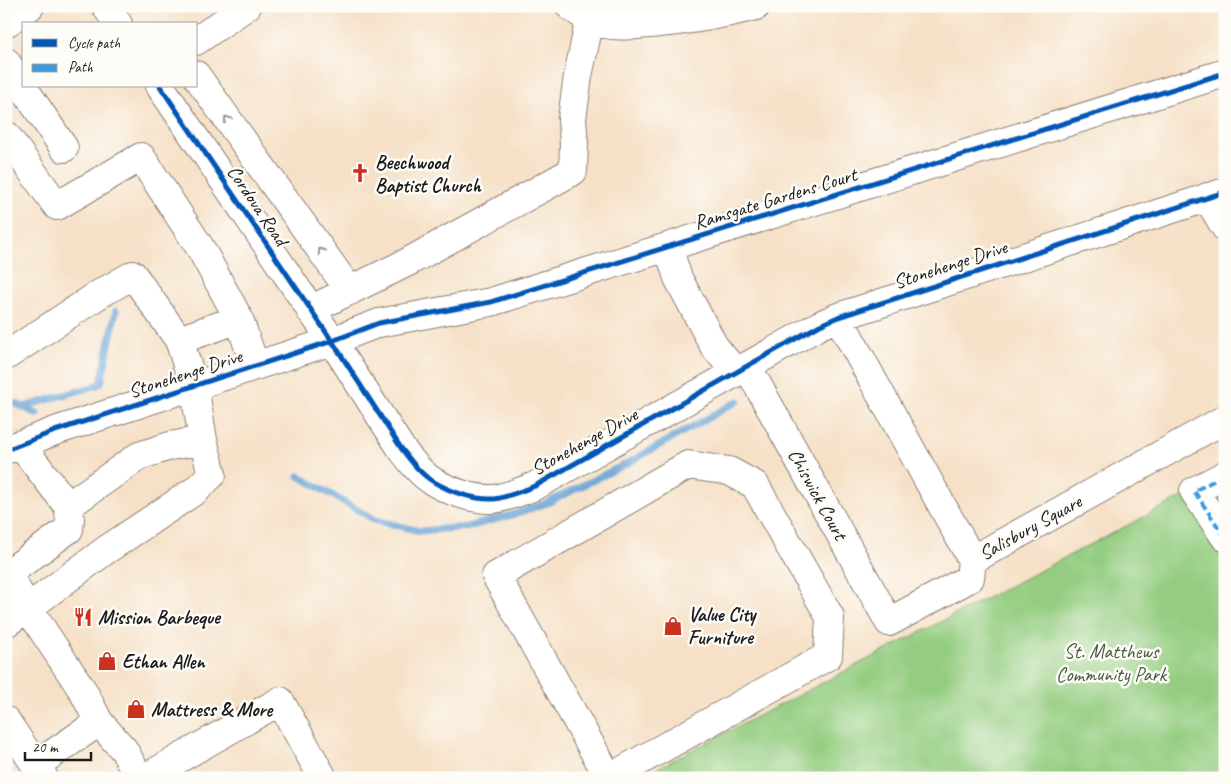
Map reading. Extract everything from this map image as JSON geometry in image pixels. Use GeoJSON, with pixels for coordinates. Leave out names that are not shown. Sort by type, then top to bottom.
{"type":"FeatureCollection","features":[{"type":"Feature","properties":{"kind":"street"},"geometry":{"type":"LineString","coordinates":[[6,23],[30,6]]}},
{"type":"Feature","properties":{"kind":"street"},"geometry":{"type":"LineString","coordinates":[[198,40],[247,6]]}},
{"type":"Feature","properties":{"kind":"street"},"geometry":{"type":"LineString","coordinates":[[310,310],[408,262],[573,171],[574,144],[572,120],[578,76],[580,12],[599,23],[631,26],[679,22],[756,6]]}},
{"type":"Feature","properties":{"kind":"street"},"geometry":{"type":"LineString","coordinates":[[6,62],[22,77]]}},
{"type":"Feature","properties":{"kind":"street","name":"Ramsgate Gardens Court"},"geometry":{"type":"LineString","coordinates":[[332,341],[379,323],[491,302],[1225,73]]}},
{"type":"Feature","properties":{"kind":"street"},"geometry":{"type":"LineString","coordinates":[[198,78],[350,291]]}},
{"type":"Feature","properties":{"kind":"street","name":"Cordova Road"},"geometry":{"type":"LineString","coordinates":[[161,88],[332,341]]}},
{"type":"Feature","properties":{"kind":"street"},"geometry":{"type":"LineString","coordinates":[[39,92],[64,148]]}},
{"type":"Feature","properties":{"kind":"street"},"geometry":{"type":"LineString","coordinates":[[6,135],[57,206],[141,157],[202,249],[239,319],[255,366]]}},
{"type":"Feature","properties":{"kind":"street"},"geometry":{"type":"LineString","coordinates":[[1216,195],[1225,228]]}},
{"type":"Feature","properties":{"kind":"street","name":"Stonehenge Drive"},"geometry":{"type":"LineString","coordinates":[[13,447],[332,341],[412,462],[433,482],[464,495],[478,498],[494,498],[517,493],[535,486],[741,369],[838,317],[1216,195]]}},
{"type":"Feature","properties":{"kind":"street","name":"Chiswick Court"},"geometry":{"type":"LineString","coordinates":[[668,247],[678,278],[714,346],[741,369],[889,622],[970,578],[972,560]]}},
{"type":"Feature","properties":{"kind":"street"},"geometry":{"type":"LineString","coordinates":[[6,356],[98,294],[133,275],[179,340],[194,386],[203,440],[212,474],[196,490],[106,550],[17,616]]}},
{"type":"Feature","properties":{"kind":"street","name":"Salisbury Square"},"geometry":{"type":"LineString","coordinates":[[838,317],[972,560],[1225,419]]}},
{"type":"Feature","properties":{"kind":"street"},"geometry":{"type":"LineString","coordinates":[[179,340],[239,319]]}},
{"type":"Feature","properties":{"kind":"street"},"geometry":{"type":"LineString","coordinates":[[68,506],[139,456],[170,446],[203,440]]}},
{"type":"Feature","properties":{"kind":"street"},"geometry":{"type":"LineString","coordinates":[[13,447],[68,506],[70,519],[68,528],[6,574],[17,616],[83,691],[99,722],[124,750],[139,778]]}},
{"type":"Feature","properties":{"kind":"street"},"geometry":{"type":"LineString","coordinates":[[688,465],[729,471],[755,485],[830,616],[828,656],[609,778],[496,576],[688,465]]}},
{"type":"Feature","properties":{"kind":"street"},"geometry":{"type":"LineString","coordinates":[[1225,475],[1194,491],[1225,537]]}},
{"type":"Feature","properties":{"kind":"street"},"geometry":{"type":"LineString","coordinates":[[145,778],[280,701],[323,778]]}},
{"type":"Feature","properties":{"kind":"street"},"geometry":{"type":"LineString","coordinates":[[10,737],[40,772],[99,722]]}},
{"type":"Feature","properties":{"kind":"green space","name":"St. Matthews Community Park"},"geometry":{"type":"Polygon","coordinates":[[[1225,475],[1225,778],[638,778],[1225,475]]]}},
{"type":"Feature","properties":{"kind":"waterway"},"geometry":{"type":"LineString","coordinates":[[23,407],[101,383],[116,311]]}},
{"type":"Feature","properties":{"kind":"waterway"},"geometry":{"type":"LineString","coordinates":[[299,476],[375,520],[420,531],[467,527],[547,503],[628,463],[738,401]]}},
{"type":"Feature","properties":{"kind":"waterway"},"geometry":{"type":"LineString","coordinates":[[6,402],[17,404],[37,414]]}},
{"type":"Feature","properties":{"kind":"marked path"},"geometry":{"type":"LineString","coordinates":[[1225,475],[1194,491],[1225,537]]}},
{"type":"Feature","properties":{"kind":"cycle path"},"geometry":{"type":"LineString","coordinates":[[6,450],[55,431],[332,341],[379,323],[491,302],[1225,73]]}},
{"type":"Feature","properties":{"kind":"cycle path"},"geometry":{"type":"LineString","coordinates":[[161,88],[408,457],[429,479],[441,486],[463,495],[486,499],[504,497],[535,486],[820,325],[838,317],[1225,192]]}},
{"type":"Feature","properties":{"kind":"place","name":"Beechwood Baptist Church"},"geometry":{"type":"Point","coordinates":[360,173]}},
{"type":"Feature","properties":{"kind":"place","name":"Mission Barbeque"},"geometry":{"type":"Point","coordinates":[83,617]}},
{"type":"Feature","properties":{"kind":"place","name":"Value City Furniture"},"geometry":{"type":"Point","coordinates":[673,626]}},
{"type":"Feature","properties":{"kind":"place","name":"Ethan Allen"},"geometry":{"type":"Point","coordinates":[107,661]}},
{"type":"Feature","properties":{"kind":"place","name":"Mattress & More"},"geometry":{"type":"Point","coordinates":[136,709]}}]}
